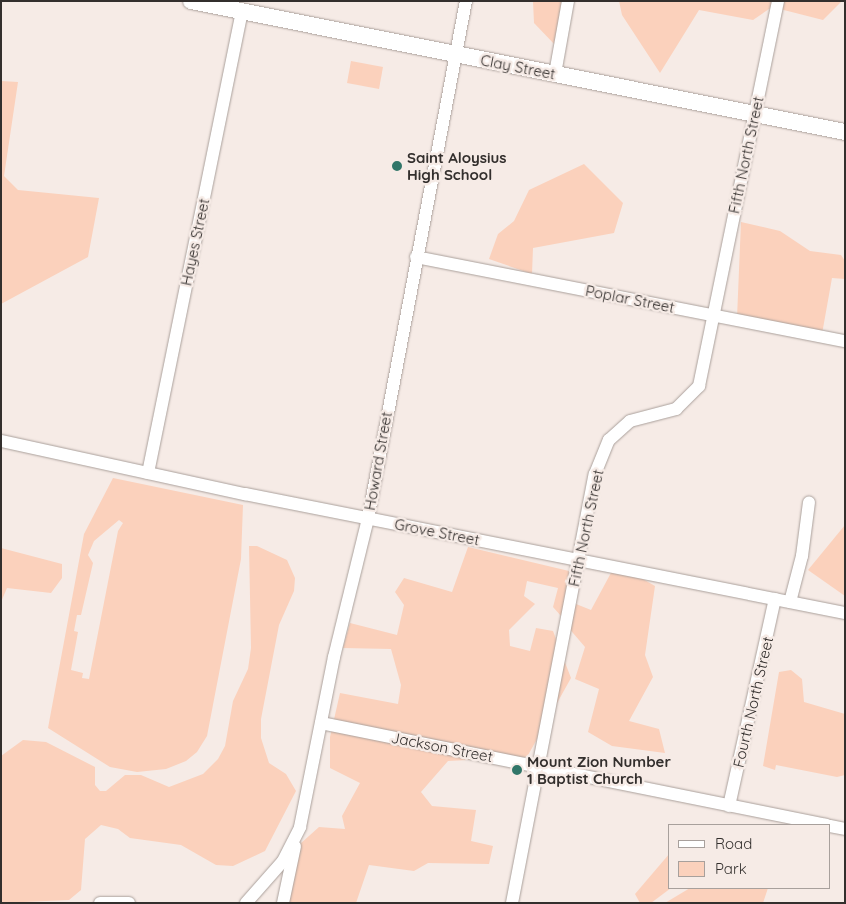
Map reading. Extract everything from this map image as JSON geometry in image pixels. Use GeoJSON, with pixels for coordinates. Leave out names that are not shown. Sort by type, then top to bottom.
{"type":"FeatureCollection","features":[{"type":"Feature","properties":{"kind":"main road","name":"Clay Street"},"geometry":{"type":"LineString","coordinates":[[191,1],[252,9],[455,54],[845,132]]}},
{"type":"Feature","properties":{"kind":"street","name":"Howard Street"},"geometry":{"type":"LineString","coordinates":[[246,903],[283,861],[300,827],[321,723],[368,519],[466,1]]}},
{"type":"Feature","properties":{"kind":"street"},"geometry":{"type":"LineString","coordinates":[[555,74],[568,1]]}},
{"type":"Feature","properties":{"kind":"street","name":"Fifth North Street"},"geometry":{"type":"LineString","coordinates":[[512,903],[595,474],[609,440],[630,421],[676,409],[699,386],[778,1]]}},
{"type":"Feature","properties":{"kind":"street","name":"Hayes Street"},"geometry":{"type":"LineString","coordinates":[[148,473],[252,9]]}},
{"type":"Feature","properties":{"kind":"street","name":"Poplar Street"},"geometry":{"type":"LineString","coordinates":[[416,258],[845,341]]}},
{"type":"Feature","properties":{"kind":"street","name":"Grove Street"},"geometry":{"type":"LineString","coordinates":[[1,442],[368,519],[845,613]]}},
{"type":"Feature","properties":{"kind":"street"},"geometry":{"type":"LineString","coordinates":[[790,602],[802,556],[810,502]]}},
{"type":"Feature","properties":{"kind":"street","name":"Fourth North Street"},"geometry":{"type":"LineString","coordinates":[[729,806],[775,599]]}},
{"type":"Feature","properties":{"kind":"street","name":"Jackson Street"},"geometry":{"type":"LineString","coordinates":[[321,723],[818,824]]}},
{"type":"Feature","properties":{"kind":"street"},"geometry":{"type":"LineString","coordinates":[[282,903],[300,827]]}},
{"type":"Feature","properties":{"kind":"street","name":"Jackson Street"},"geometry":{"type":"LineString","coordinates":[[831,827],[845,829]]}},
{"type":"Feature","properties":{"kind":"street"},"geometry":{"type":"LineString","coordinates":[[100,903],[129,903]]}},
{"type":"Feature","properties":{"kind":"green space"},"geometry":{"type":"Polygon","coordinates":[[[533,1],[562,1],[557,47],[534,23],[533,1]]]}},
{"type":"Feature","properties":{"kind":"green space"},"geometry":{"type":"Polygon","coordinates":[[[619,1],[842,1],[823,20],[772,7],[753,20],[699,10],[660,73],[622,15],[619,1]]]}},
{"type":"Feature","properties":{"kind":"green space"},"geometry":{"type":"Polygon","coordinates":[[[351,61],[383,67],[379,89],[347,83],[351,61]]]}},
{"type":"Feature","properties":{"kind":"green space"},"geometry":{"type":"Polygon","coordinates":[[[1,81],[18,82],[4,176],[18,190],[99,198],[88,257],[1,304],[1,81]]]}},
{"type":"Feature","properties":{"kind":"green space"},"geometry":{"type":"Polygon","coordinates":[[[584,164],[623,203],[614,233],[533,248],[532,274],[489,259],[498,234],[514,221],[529,190],[584,164]]]}},
{"type":"Feature","properties":{"kind":"green space"},"geometry":{"type":"Polygon","coordinates":[[[741,222],[780,231],[810,251],[841,255],[845,261],[845,279],[832,278],[822,334],[737,318],[741,222]]]}},
{"type":"Feature","properties":{"kind":"green space"},"geometry":{"type":"Polygon","coordinates":[[[113,478],[243,505],[241,559],[207,736],[197,752],[186,761],[166,769],[137,772],[110,767],[48,728],[84,534],[113,478]],[[119,520],[94,541],[88,555],[93,563],[81,615],[77,615],[74,631],[78,632],[71,670],[83,673],[82,678],[89,679],[118,531],[123,523],[119,520]]]}},
{"type":"Feature","properties":{"kind":"green space"},"geometry":{"type":"Polygon","coordinates":[[[845,525],[845,596],[808,570],[845,525]]]}},
{"type":"Feature","properties":{"kind":"green space"},"geometry":{"type":"Polygon","coordinates":[[[249,546],[257,546],[287,560],[295,578],[294,591],[279,625],[261,719],[261,738],[269,763],[286,774],[296,791],[265,851],[233,866],[216,865],[181,845],[130,838],[118,829],[101,825],[85,839],[81,890],[69,900],[1,903],[1,756],[23,740],[46,742],[95,767],[95,785],[100,791],[106,791],[125,775],[141,775],[169,787],[203,774],[218,759],[225,746],[233,701],[248,669],[251,648],[249,546]]]}},
{"type":"Feature","properties":{"kind":"green space"},"geometry":{"type":"Polygon","coordinates":[[[468,547],[569,571],[577,588],[561,616],[553,607],[558,588],[527,581],[524,596],[535,604],[509,630],[510,646],[530,651],[536,628],[553,631],[571,678],[527,757],[448,761],[421,792],[432,806],[476,810],[471,841],[493,846],[489,864],[428,863],[414,871],[369,865],[356,903],[288,903],[300,844],[319,827],[345,829],[342,816],[360,783],[330,768],[330,737],[340,693],[398,704],[401,685],[391,649],[343,648],[350,623],[397,635],[404,605],[395,592],[404,578],[452,592],[468,547]]]}},
{"type":"Feature","properties":{"kind":"green space"},"geometry":{"type":"Polygon","coordinates":[[[1,548],[62,564],[62,578],[51,593],[7,588],[1,602],[1,548]]]}},
{"type":"Feature","properties":{"kind":"green space"},"geometry":{"type":"Polygon","coordinates":[[[612,571],[634,574],[655,586],[645,655],[653,677],[629,721],[659,729],[665,753],[612,746],[588,732],[599,689],[575,679],[585,647],[567,626],[576,604],[591,610],[612,571]]]}},
{"type":"Feature","properties":{"kind":"green space"},"geometry":{"type":"Polygon","coordinates":[[[791,670],[802,679],[804,702],[845,714],[845,775],[837,777],[776,765],[775,770],[763,766],[779,672],[791,670]]]}},
{"type":"Feature","properties":{"kind":"green space"},"geometry":{"type":"Polygon","coordinates":[[[668,855],[668,889],[670,889],[651,903],[640,903],[635,894],[668,855]]]}},
{"type":"Feature","properties":{"kind":"green space"},"geometry":{"type":"Polygon","coordinates":[[[688,889],[768,889],[763,903],[665,903],[688,889]]]}},
{"type":"Feature","properties":{"kind":"place","name":"Saint Aloysius High School"},"geometry":{"type":"Point","coordinates":[397,166]}},
{"type":"Feature","properties":{"kind":"place","name":"Mount Zion Number 1 Baptist Church"},"geometry":{"type":"Point","coordinates":[517,770]}}]}
